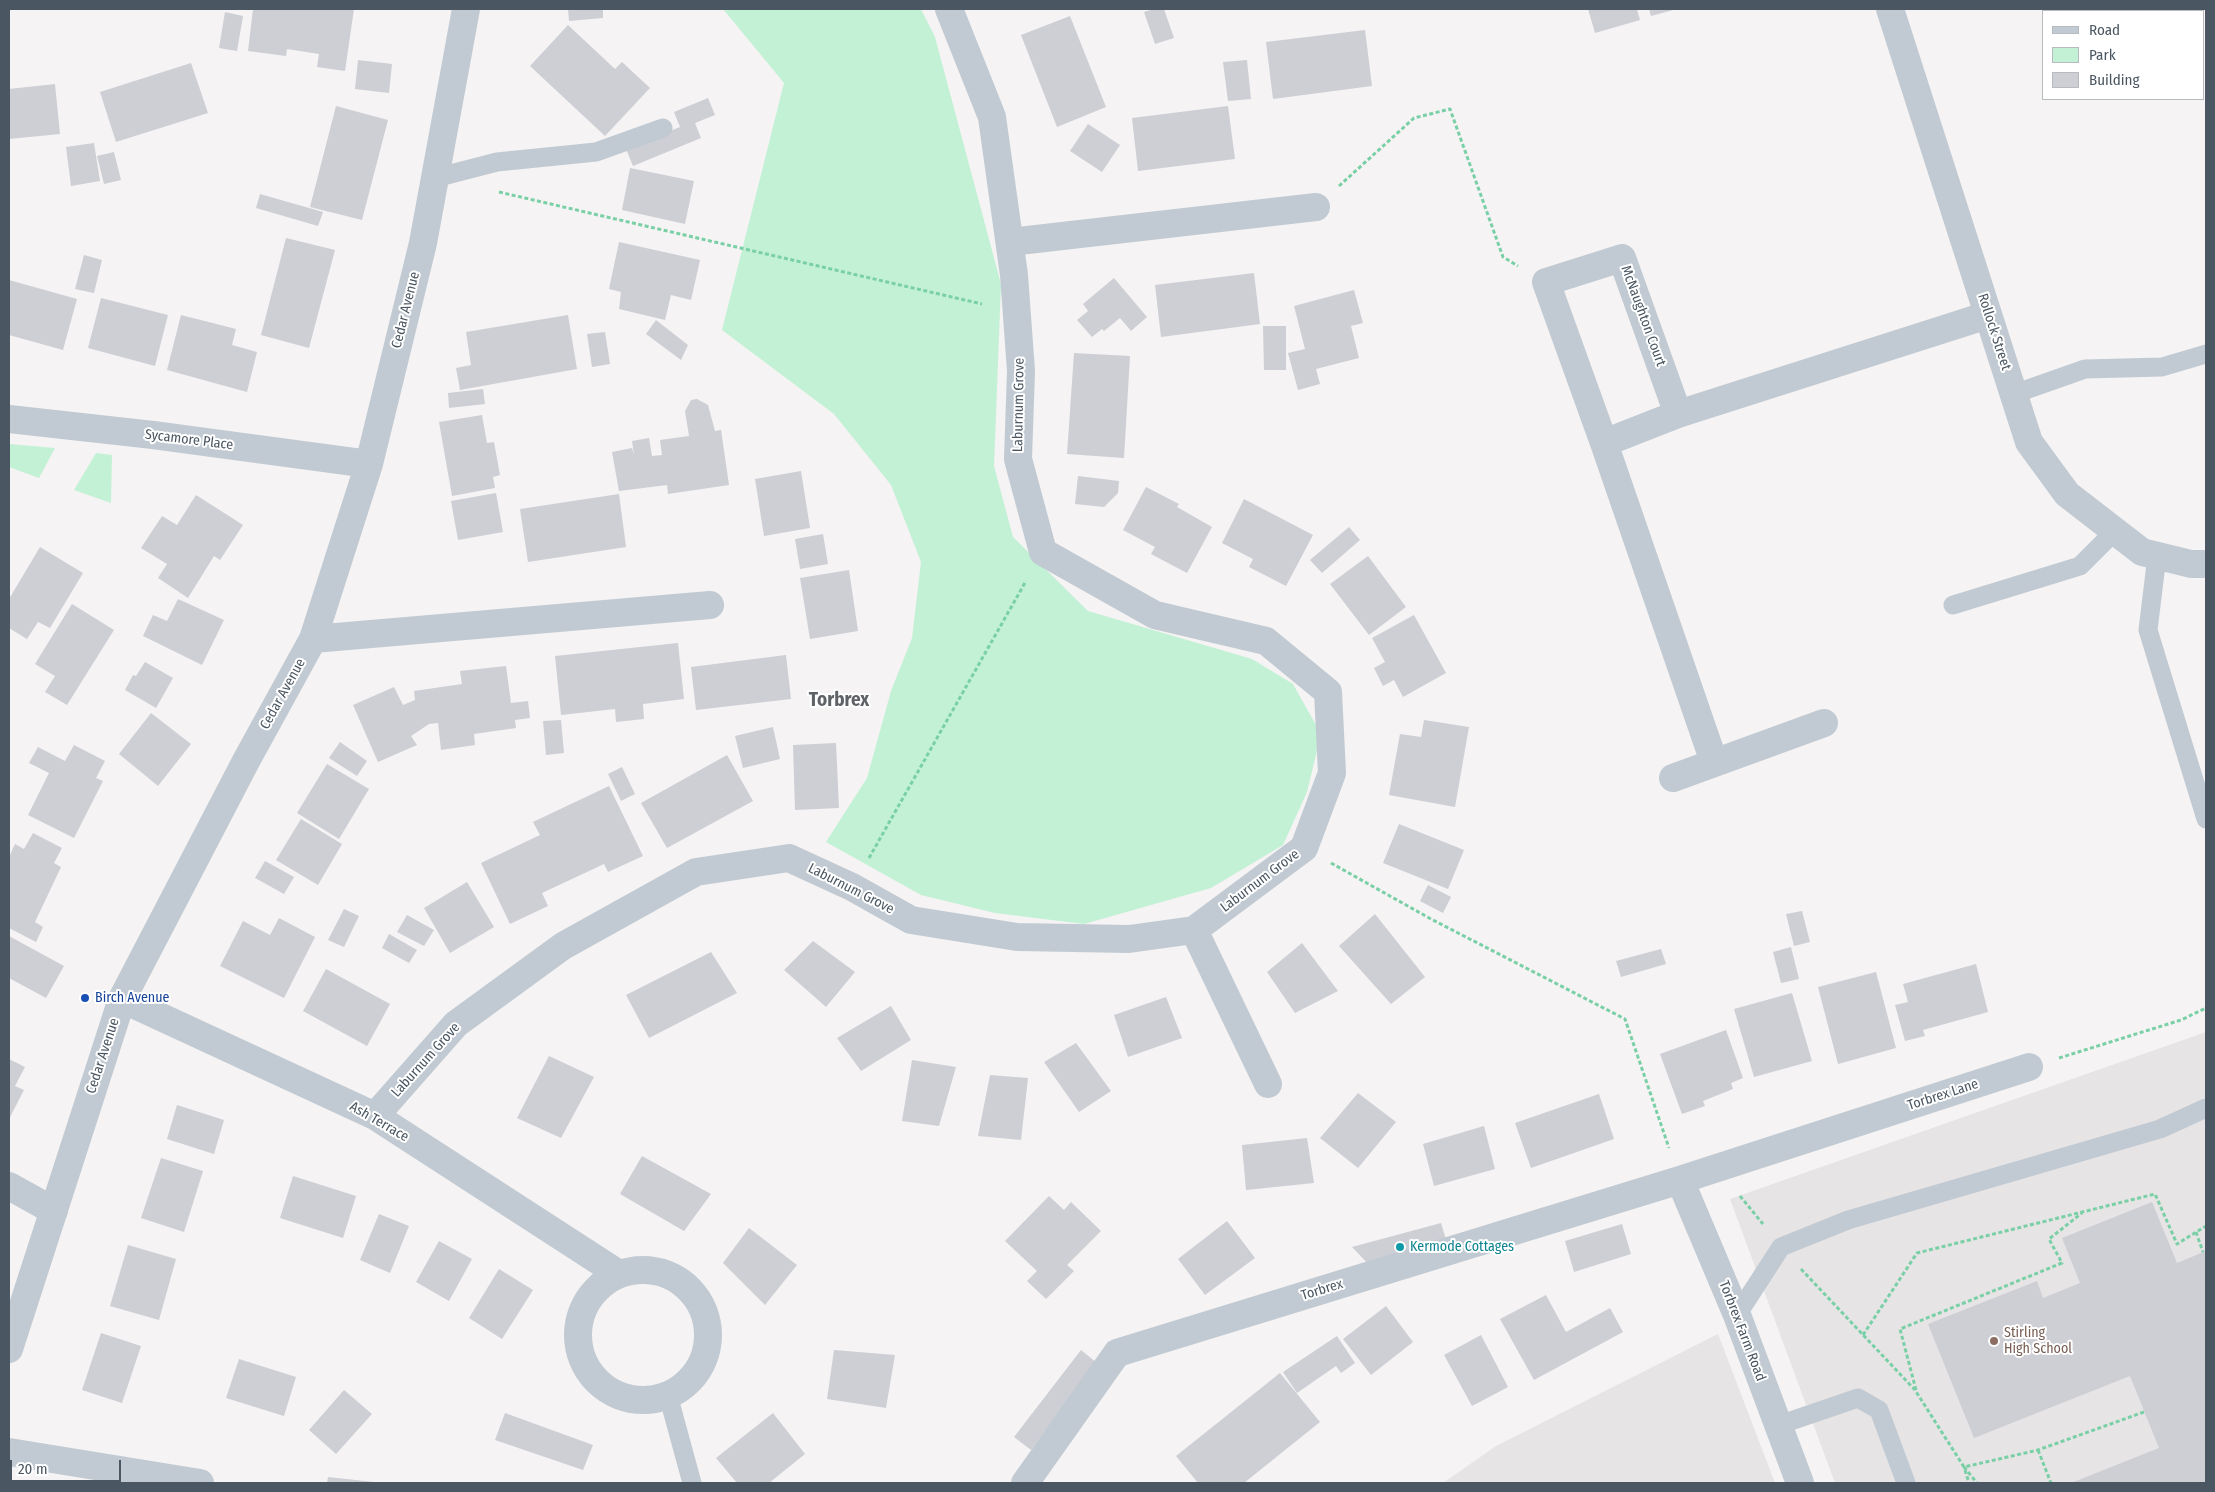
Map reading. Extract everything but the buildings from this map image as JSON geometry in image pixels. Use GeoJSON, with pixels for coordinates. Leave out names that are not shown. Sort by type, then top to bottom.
{"type":"FeatureCollection","features":[{"type":"Feature","properties":{"kind":"street","name":"Cedar Avenue"},"geometry":{"type":"LineString","coordinates":[[9,1349],[122,1000],[246,761],[313,639],[370,464],[422,243],[466,9]]}},
{"type":"Feature","properties":{"kind":"street","name":"Laburnum Grove"},"geometry":{"type":"LineString","coordinates":[[375,1116],[456,1024],[563,946],[696,872],[789,858],[852,887],[911,920],[1017,937],[1129,939],[1194,930],[1304,848],[1332,773],[1328,692],[1266,641],[1155,615],[1043,552],[1018,459],[1021,371],[1010,242],[992,117],[949,9]]}},
{"type":"Feature","properties":{"kind":"street","name":"Rollock Street"},"geometry":{"type":"LineString","coordinates":[[1890,9],[2029,442],[2066,494],[2142,552],[2191,564],[2206,564]]}},
{"type":"Feature","properties":{"kind":"street"},"geometry":{"type":"LineString","coordinates":[[1010,242],[1316,207]]}},
{"type":"Feature","properties":{"kind":"street","name":"McNaughton Court"},"geometry":{"type":"LineString","coordinates":[[1546,282],[1622,258],[1678,414]]}},
{"type":"Feature","properties":{"kind":"street"},"geometry":{"type":"LineString","coordinates":[[1546,282],[1604,443],[1714,762]]}},
{"type":"Feature","properties":{"kind":"street"},"geometry":{"type":"LineString","coordinates":[[1604,443],[1678,414],[1988,314]]}},
{"type":"Feature","properties":{"kind":"street","name":"Sycamore Place"},"geometry":{"type":"LineString","coordinates":[[9,418],[370,464]]}},
{"type":"Feature","properties":{"kind":"street"},"geometry":{"type":"LineString","coordinates":[[313,639],[710,605]]}},
{"type":"Feature","properties":{"kind":"street"},"geometry":{"type":"LineString","coordinates":[[1673,778],[1824,723]]}},
{"type":"Feature","properties":{"kind":"street"},"geometry":{"type":"LineString","coordinates":[[1194,930],[1268,1084]]}},
{"type":"Feature","properties":{"kind":"street","name":"Ash Terrace"},"geometry":{"type":"LineString","coordinates":[[122,1000],[375,1116],[619,1274]]}},
{"type":"Feature","properties":{"kind":"street","name":"Torbrex Lane"},"geometry":{"type":"LineString","coordinates":[[1680,1180],[2029,1067]]}},
{"type":"Feature","properties":{"kind":"street","name":"Torbrex Farm Road"},"geometry":{"type":"LineString","coordinates":[[1680,1180],[1737,1315],[1800,1483]]}},
{"type":"Feature","properties":{"kind":"street","name":"Torbrex"},"geometry":{"type":"LineString","coordinates":[[1025,1483],[1117,1353],[1680,1180]]}},
{"type":"Feature","properties":{"kind":"street"},"geometry":{"type":"LineString","coordinates":[[9,1186],[54,1211]]}},
{"type":"Feature","properties":{"kind":"street"},"geometry":{"type":"LineString","coordinates":[[637,1270],[655,1271],[673,1277],[688,1288],[699,1302],[703,1311],[708,1337],[705,1356],[696,1372],[684,1385],[668,1395],[648,1400],[628,1398],[609,1390],[593,1377],[583,1360],[579,1333],[580,1319],[588,1300],[601,1285],[619,1274],[637,1270]]}},
{"type":"Feature","properties":{"kind":"street"},"geometry":{"type":"LineString","coordinates":[[9,1452],[200,1483]]}},
{"type":"Feature","properties":{"kind":"lane"},"geometry":{"type":"LineString","coordinates":[[435,178],[497,162],[596,152],[663,128]]}},
{"type":"Feature","properties":{"kind":"lane"},"geometry":{"type":"LineString","coordinates":[[2014,394],[2085,369],[2162,367],[2206,354]]}},
{"type":"Feature","properties":{"kind":"lane"},"geometry":{"type":"LineString","coordinates":[[1953,605],[2080,566],[2115,531]]}},
{"type":"Feature","properties":{"kind":"lane"},"geometry":{"type":"LineString","coordinates":[[2157,556],[2148,630],[2199,763],[2206,819]]}},
{"type":"Feature","properties":{"kind":"lane"},"geometry":{"type":"LineString","coordinates":[[1737,1315],[1781,1247],[1848,1220],[2160,1129],[2206,1108]]}},
{"type":"Feature","properties":{"kind":"lane"},"geometry":{"type":"LineString","coordinates":[[668,1395],[692,1483]]}},
{"type":"Feature","properties":{"kind":"lane"},"geometry":{"type":"LineString","coordinates":[[1778,1425],[1858,1398],[1879,1410],[1906,1483]]}},
{"type":"Feature","properties":{"kind":"path"},"geometry":{"type":"LineString","coordinates":[[1316,207],[1414,118],[1450,109],[1503,257],[1546,282]]}},
{"type":"Feature","properties":{"kind":"path"},"geometry":{"type":"LineString","coordinates":[[493,191],[1016,312]]}},
{"type":"Feature","properties":{"kind":"path"},"geometry":{"type":"LineString","coordinates":[[852,887],[1043,552]]}},
{"type":"Feature","properties":{"kind":"path"},"geometry":{"type":"LineString","coordinates":[[1304,848],[1431,919],[1625,1019],[1680,1180]]}},
{"type":"Feature","properties":{"kind":"path"},"geometry":{"type":"LineString","coordinates":[[2029,1067],[2181,1020],[2206,1008]]}},
{"type":"Feature","properties":{"kind":"path"},"geometry":{"type":"LineString","coordinates":[[1719,1168],[1781,1247],[1917,1393],[1964,1467],[1977,1483]]}},
{"type":"Feature","properties":{"kind":"path"},"geometry":{"type":"LineString","coordinates":[[1863,1335],[1917,1254],[2155,1194],[2177,1244],[2206,1226]]}},
{"type":"Feature","properties":{"kind":"path"},"geometry":{"type":"LineString","coordinates":[[1917,1393],[1900,1329],[2062,1263],[2049,1239],[2083,1212]]}},
{"type":"Feature","properties":{"kind":"path"},"geometry":{"type":"LineString","coordinates":[[2196,1232],[2203,1252]]}},
{"type":"Feature","properties":{"kind":"path"},"geometry":{"type":"LineString","coordinates":[[1964,1467],[2038,1450],[2144,1412]]}},
{"type":"Feature","properties":{"kind":"path"},"geometry":{"type":"LineString","coordinates":[[2038,1450],[2051,1483]]}},
{"type":"Feature","properties":{"kind":"path"},"geometry":{"type":"LineString","coordinates":[[1964,1467],[1970,1483]]}},
{"type":"Feature","properties":{"kind":"shaded area","name":"Stirling High School"},"geometry":{"type":"Polygon","coordinates":[[[2206,1032],[2206,1483],[1835,1483],[1730,1199],[2206,1032]]]}},
{"type":"Feature","properties":{"kind":"shaded area"},"geometry":{"type":"Polygon","coordinates":[[[1718,1334],[1775,1483],[1443,1483],[1496,1446],[1718,1334]]]}},
{"type":"Feature","properties":{"kind":"green space"},"geometry":{"type":"Polygon","coordinates":[[[723,9],[921,9],[935,37],[1001,284],[994,466],[1013,537],[1088,611],[1252,659],[1293,684],[1321,734],[1307,792],[1283,845],[1211,888],[1084,924],[995,913],[921,895],[826,842],[867,778],[891,691],[912,638],[921,562],[891,485],[834,414],[722,330],[784,83],[723,9]]]}},
{"type":"Feature","properties":{"kind":"green space"},"geometry":{"type":"Polygon","coordinates":[[[9,444],[55,448],[39,478],[9,467],[9,444]]]}},
{"type":"Feature","properties":{"kind":"green space"},"geometry":{"type":"Polygon","coordinates":[[[96,453],[112,455],[111,503],[74,490],[96,453]]]}},
{"type":"Feature","properties":{"kind":"place","name":"Birch Avenue"},"geometry":{"type":"Point","coordinates":[85,998]}},
{"type":"Feature","properties":{"kind":"place","name":"Kermode Cottages"},"geometry":{"type":"Point","coordinates":[1400,1247]}},
{"type":"Feature","properties":{"kind":"place","name":"Stirling High School"},"geometry":{"type":"Point","coordinates":[1994,1341]}},
{"type":"Feature","properties":{"kind":"district","name":"Torbrex"},"geometry":{"type":"Point","coordinates":[839,701]}}]}
